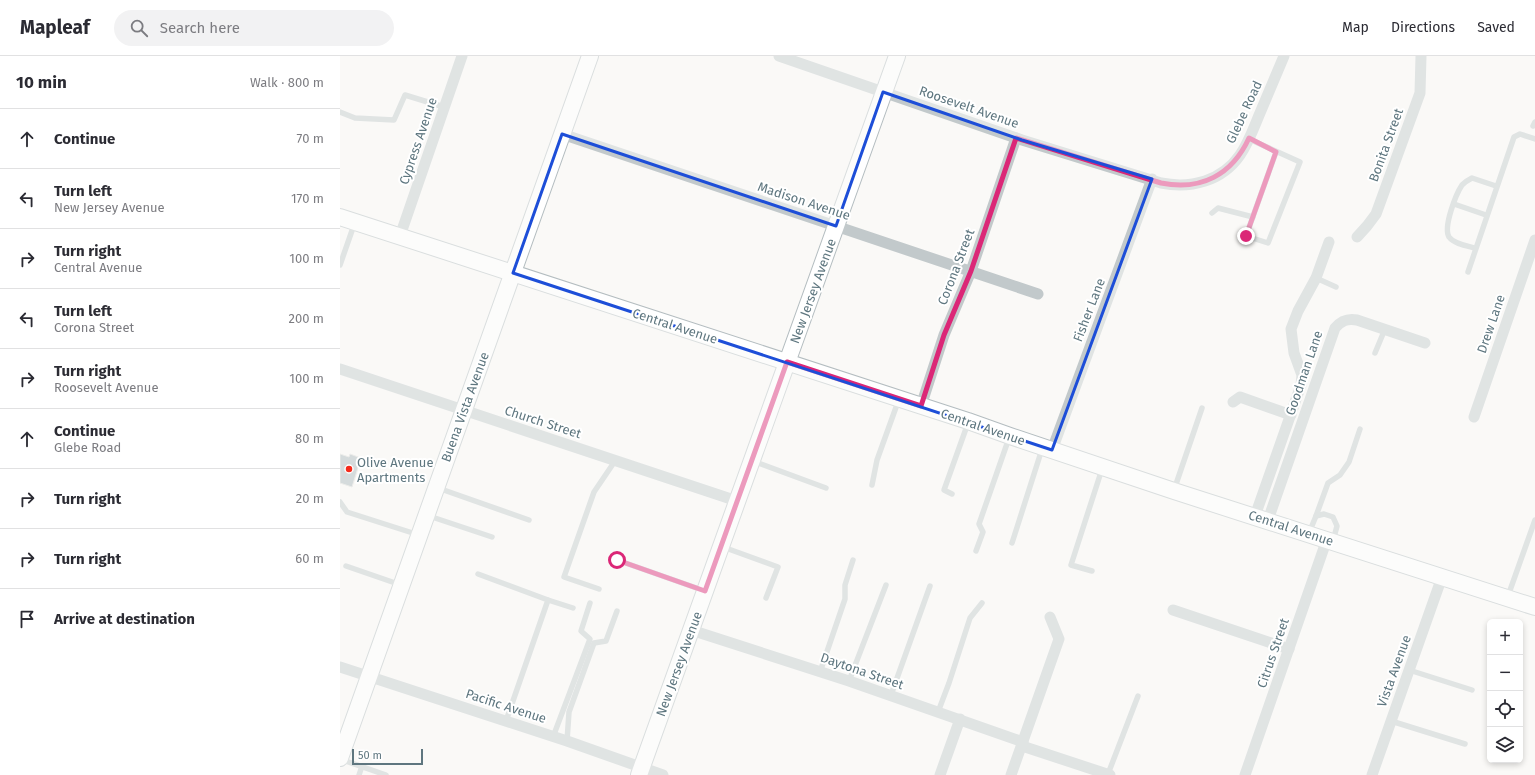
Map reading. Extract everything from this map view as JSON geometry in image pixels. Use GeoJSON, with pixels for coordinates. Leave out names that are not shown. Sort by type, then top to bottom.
{"type":"FeatureCollection","features":[{"type":"Feature","properties":{"kind":"street","name":"Cypress Avenue"},"geometry":{"type":"LineString","coordinates":[[400,236],[462,56]]}},
{"type":"Feature","properties":{"kind":"street","name":"Buena Vista Avenue"},"geometry":{"type":"LineString","coordinates":[[340,758],[590,56]]}},
{"type":"Feature","properties":{"kind":"street","name":"Roosevelt Avenue"},"geometry":{"type":"LineString","coordinates":[[779,56],[1016,138],[1152,180]]}},
{"type":"Feature","properties":{"kind":"street","name":"New Jersey Avenue"},"geometry":{"type":"LineString","coordinates":[[640,772],[897,56]]}},
{"type":"Feature","properties":{"kind":"street","name":"Glebe Road"},"geometry":{"type":"LineString","coordinates":[[1152,180],[1181,186],[1202,182],[1220,174],[1235,161],[1241,154],[1249,138],[1284,56]]}},
{"type":"Feature","properties":{"kind":"street","name":"Bonita Street"},"geometry":{"type":"LineString","coordinates":[[1357,236],[1368,226],[1376,214],[1420,93],[1421,56]]}},
{"type":"Feature","properties":{"kind":"street","name":"Madison Avenue"},"geometry":{"type":"LineString","coordinates":[[562,134],[1038,294]]}},
{"type":"Feature","properties":{"kind":"street","name":"Corona Street"},"geometry":{"type":"LineString","coordinates":[[921,406],[944,335],[971,271],[1016,138]]}},
{"type":"Feature","properties":{"kind":"street","name":"Fisher Lane"},"geometry":{"type":"LineString","coordinates":[[1047,448],[1152,180]]}},
{"type":"Feature","properties":{"kind":"street","name":"Central Avenue"},"geometry":{"type":"LineString","coordinates":[[347,219],[1535,607]]}},
{"type":"Feature","properties":{"kind":"street","name":"Drew Lane"},"geometry":{"type":"LineString","coordinates":[[1474,417],[1535,240]]}},
{"type":"Feature","properties":{"kind":"street"},"geometry":{"type":"LineString","coordinates":[[1261,518],[1301,385],[1302,375],[1294,353],[1291,329],[1298,310],[1316,278],[1329,242]]}},
{"type":"Feature","properties":{"kind":"street","name":"Goodman Lane"},"geometry":{"type":"LineString","coordinates":[[1261,518],[1335,328],[1341,322],[1351,319],[1425,342]]}},
{"type":"Feature","properties":{"kind":"street","name":"Church Street"},"geometry":{"type":"LineString","coordinates":[[340,369],[737,501]]}},
{"type":"Feature","properties":{"kind":"street"},"geometry":{"type":"LineString","coordinates":[[1233,402],[1240,397],[1291,415]]}},
{"type":"Feature","properties":{"kind":"street","name":"Citrus Street"},"geometry":{"type":"LineString","coordinates":[[1245,775],[1289,649],[1330,540]]}},
{"type":"Feature","properties":{"kind":"street","name":"Vista Avenue"},"geometry":{"type":"LineString","coordinates":[[1372,775],[1442,577]]}},
{"type":"Feature","properties":{"kind":"street"},"geometry":{"type":"LineString","coordinates":[[1173,610],[1289,649]]}},
{"type":"Feature","properties":{"kind":"street"},"geometry":{"type":"LineString","coordinates":[[1011,775],[1059,639],[1050,617]]}},
{"type":"Feature","properties":{"kind":"street","name":"Daytona Street"},"geometry":{"type":"LineString","coordinates":[[691,630],[849,681],[960,719],[1022,744],[1109,775]]}},
{"type":"Feature","properties":{"kind":"street","name":"Pacific Avenue"},"geometry":{"type":"LineString","coordinates":[[340,667],[567,741],[640,772],[663,775]]}},
{"type":"Feature","properties":{"kind":"street"},"geometry":{"type":"LineString","coordinates":[[940,775],[960,719]]}},
{"type":"Feature","properties":{"kind":"lane"},"geometry":{"type":"LineString","coordinates":[[340,112],[355,118],[394,120],[405,95],[444,106]]}},
{"type":"Feature","properties":{"kind":"lane"},"geometry":{"type":"LineString","coordinates":[[1468,272],[1486,215],[1514,137],[1520,134],[1535,140]]}},
{"type":"Feature","properties":{"kind":"lane"},"geometry":{"type":"LineString","coordinates":[[1249,138],[1300,162],[1268,243],[1246,236],[1276,152]]}},
{"type":"Feature","properties":{"kind":"lane"},"geometry":{"type":"LineString","coordinates":[[1475,248],[1456,242],[1450,237],[1447,228],[1454,204],[1462,186],[1466,181],[1472,178],[1496,186]]}},
{"type":"Feature","properties":{"kind":"lane"},"geometry":{"type":"LineString","coordinates":[[1454,204],[1486,215]]}},
{"type":"Feature","properties":{"kind":"lane"},"geometry":{"type":"LineString","coordinates":[[1212,213],[1218,208],[1253,217]]}},
{"type":"Feature","properties":{"kind":"lane"},"geometry":{"type":"LineString","coordinates":[[340,265],[347,219]]}},
{"type":"Feature","properties":{"kind":"lane"},"geometry":{"type":"LineString","coordinates":[[1316,278],[1336,287]]}},
{"type":"Feature","properties":{"kind":"lane"},"geometry":{"type":"LineString","coordinates":[[1375,353],[1384,329]]}},
{"type":"Feature","properties":{"kind":"lane"},"geometry":{"type":"LineString","coordinates":[[872,485],[877,460],[899,399]]}},
{"type":"Feature","properties":{"kind":"lane"},"geometry":{"type":"LineString","coordinates":[[1174,490],[1202,408]]}},
{"type":"Feature","properties":{"kind":"lane"},"geometry":{"type":"LineString","coordinates":[[952,494],[944,490],[968,421]]}},
{"type":"Feature","properties":{"kind":"lane"},"geometry":{"type":"LineString","coordinates":[[1309,533],[1328,483],[1340,475],[1349,462],[1360,429]]}},
{"type":"Feature","properties":{"kind":"lane"},"geometry":{"type":"LineString","coordinates":[[976,551],[983,532],[979,524],[1010,436]]}},
{"type":"Feature","properties":{"kind":"lane"},"geometry":{"type":"LineString","coordinates":[[1012,543],[1047,448]]}},
{"type":"Feature","properties":{"kind":"lane"},"geometry":{"type":"LineString","coordinates":[[599,589],[564,577],[594,492],[615,461]]}},
{"type":"Feature","properties":{"kind":"lane"},"geometry":{"type":"LineString","coordinates":[[752,461],[826,488]]}},
{"type":"Feature","properties":{"kind":"lane"},"geometry":{"type":"LineString","coordinates":[[1092,571],[1071,564],[1103,467]]}},
{"type":"Feature","properties":{"kind":"lane"},"geometry":{"type":"LineString","coordinates":[[436,488],[529,520]]}},
{"type":"Feature","properties":{"kind":"lane"},"geometry":{"type":"LineString","coordinates":[[340,502],[348,512],[419,535]]}},
{"type":"Feature","properties":{"kind":"lane"},"geometry":{"type":"LineString","coordinates":[[1316,516],[1324,514],[1333,517],[1337,526],[1330,540]]}},
{"type":"Feature","properties":{"kind":"lane"},"geometry":{"type":"LineString","coordinates":[[426,515],[492,537]]}},
{"type":"Feature","properties":{"kind":"lane"},"geometry":{"type":"LineString","coordinates":[[1507,598],[1535,520]]}},
{"type":"Feature","properties":{"kind":"lane"},"geometry":{"type":"LineString","coordinates":[[721,547],[778,567],[766,598]]}},
{"type":"Feature","properties":{"kind":"lane"},"geometry":{"type":"LineString","coordinates":[[617,560],[705,591]]}},
{"type":"Feature","properties":{"kind":"lane"},"geometry":{"type":"LineString","coordinates":[[820,672],[845,599],[845,585],[853,560]]}},
{"type":"Feature","properties":{"kind":"lane"},"geometry":{"type":"LineString","coordinates":[[346,566],[402,585]]}},
{"type":"Feature","properties":{"kind":"lane"},"geometry":{"type":"LineString","coordinates":[[478,574],[573,608]]}},
{"type":"Feature","properties":{"kind":"lane"},"geometry":{"type":"LineString","coordinates":[[849,681],[886,585]]}},
{"type":"Feature","properties":{"kind":"lane"},"geometry":{"type":"LineString","coordinates":[[891,696],[930,586]]}},
{"type":"Feature","properties":{"kind":"lane"},"geometry":{"type":"LineString","coordinates":[[506,721],[548,600]]}},
{"type":"Feature","properties":{"kind":"lane"},"geometry":{"type":"LineString","coordinates":[[553,737],[590,639],[581,631],[590,603]]}},
{"type":"Feature","properties":{"kind":"lane"},"geometry":{"type":"LineString","coordinates":[[938,712],[970,618],[982,603]]}},
{"type":"Feature","properties":{"kind":"lane"},"geometry":{"type":"LineString","coordinates":[[567,741],[569,712],[594,642],[606,641],[617,611]]}},
{"type":"Feature","properties":{"kind":"lane"},"geometry":{"type":"LineString","coordinates":[[1409,670],[1472,690]]}},
{"type":"Feature","properties":{"kind":"lane"},"geometry":{"type":"LineString","coordinates":[[1109,775],[1138,696]]}},
{"type":"Feature","properties":{"kind":"lane"},"geometry":{"type":"LineString","coordinates":[[1391,721],[1465,744]]}},
{"type":"Feature","properties":{"kind":"lane"},"geometry":{"type":"LineString","coordinates":[[340,758],[386,775]]}},
{"type":"Feature","properties":{"kind":"lane"},"geometry":{"type":"LineString","coordinates":[[359,775],[362,766]]}},
{"type":"Feature","properties":{"kind":"highlighted area"},"geometry":{"type":"Polygon","coordinates":[[[883,92],[1022,140],[1152,179],[1052,450],[513,273],[562,134],[836,226],[883,92]]]}},
{"type":"Feature","properties":{"kind":"building","name":"Olive Avenue Apartments"},"geometry":{"type":"Polygon","coordinates":[[[340,454],[349,457],[350,454],[361,458],[352,487],[340,483],[340,454]]]}},
{"type":"Feature","properties":{"kind":"place","name":"Olive Avenue Apartments"},"geometry":{"type":"Point","coordinates":[349,469]}},
{"type":"Feature","properties":{"kind":"route"},"geometry":{"type":"LineString","coordinates":[[617,560],[705,591],[787,362],[921,406],[944,335],[971,271],[1016,138],[1161,183],[1181,186],[1202,182],[1220,174],[1241,154],[1249,138],[1276,152],[1246,236]]}}]}
